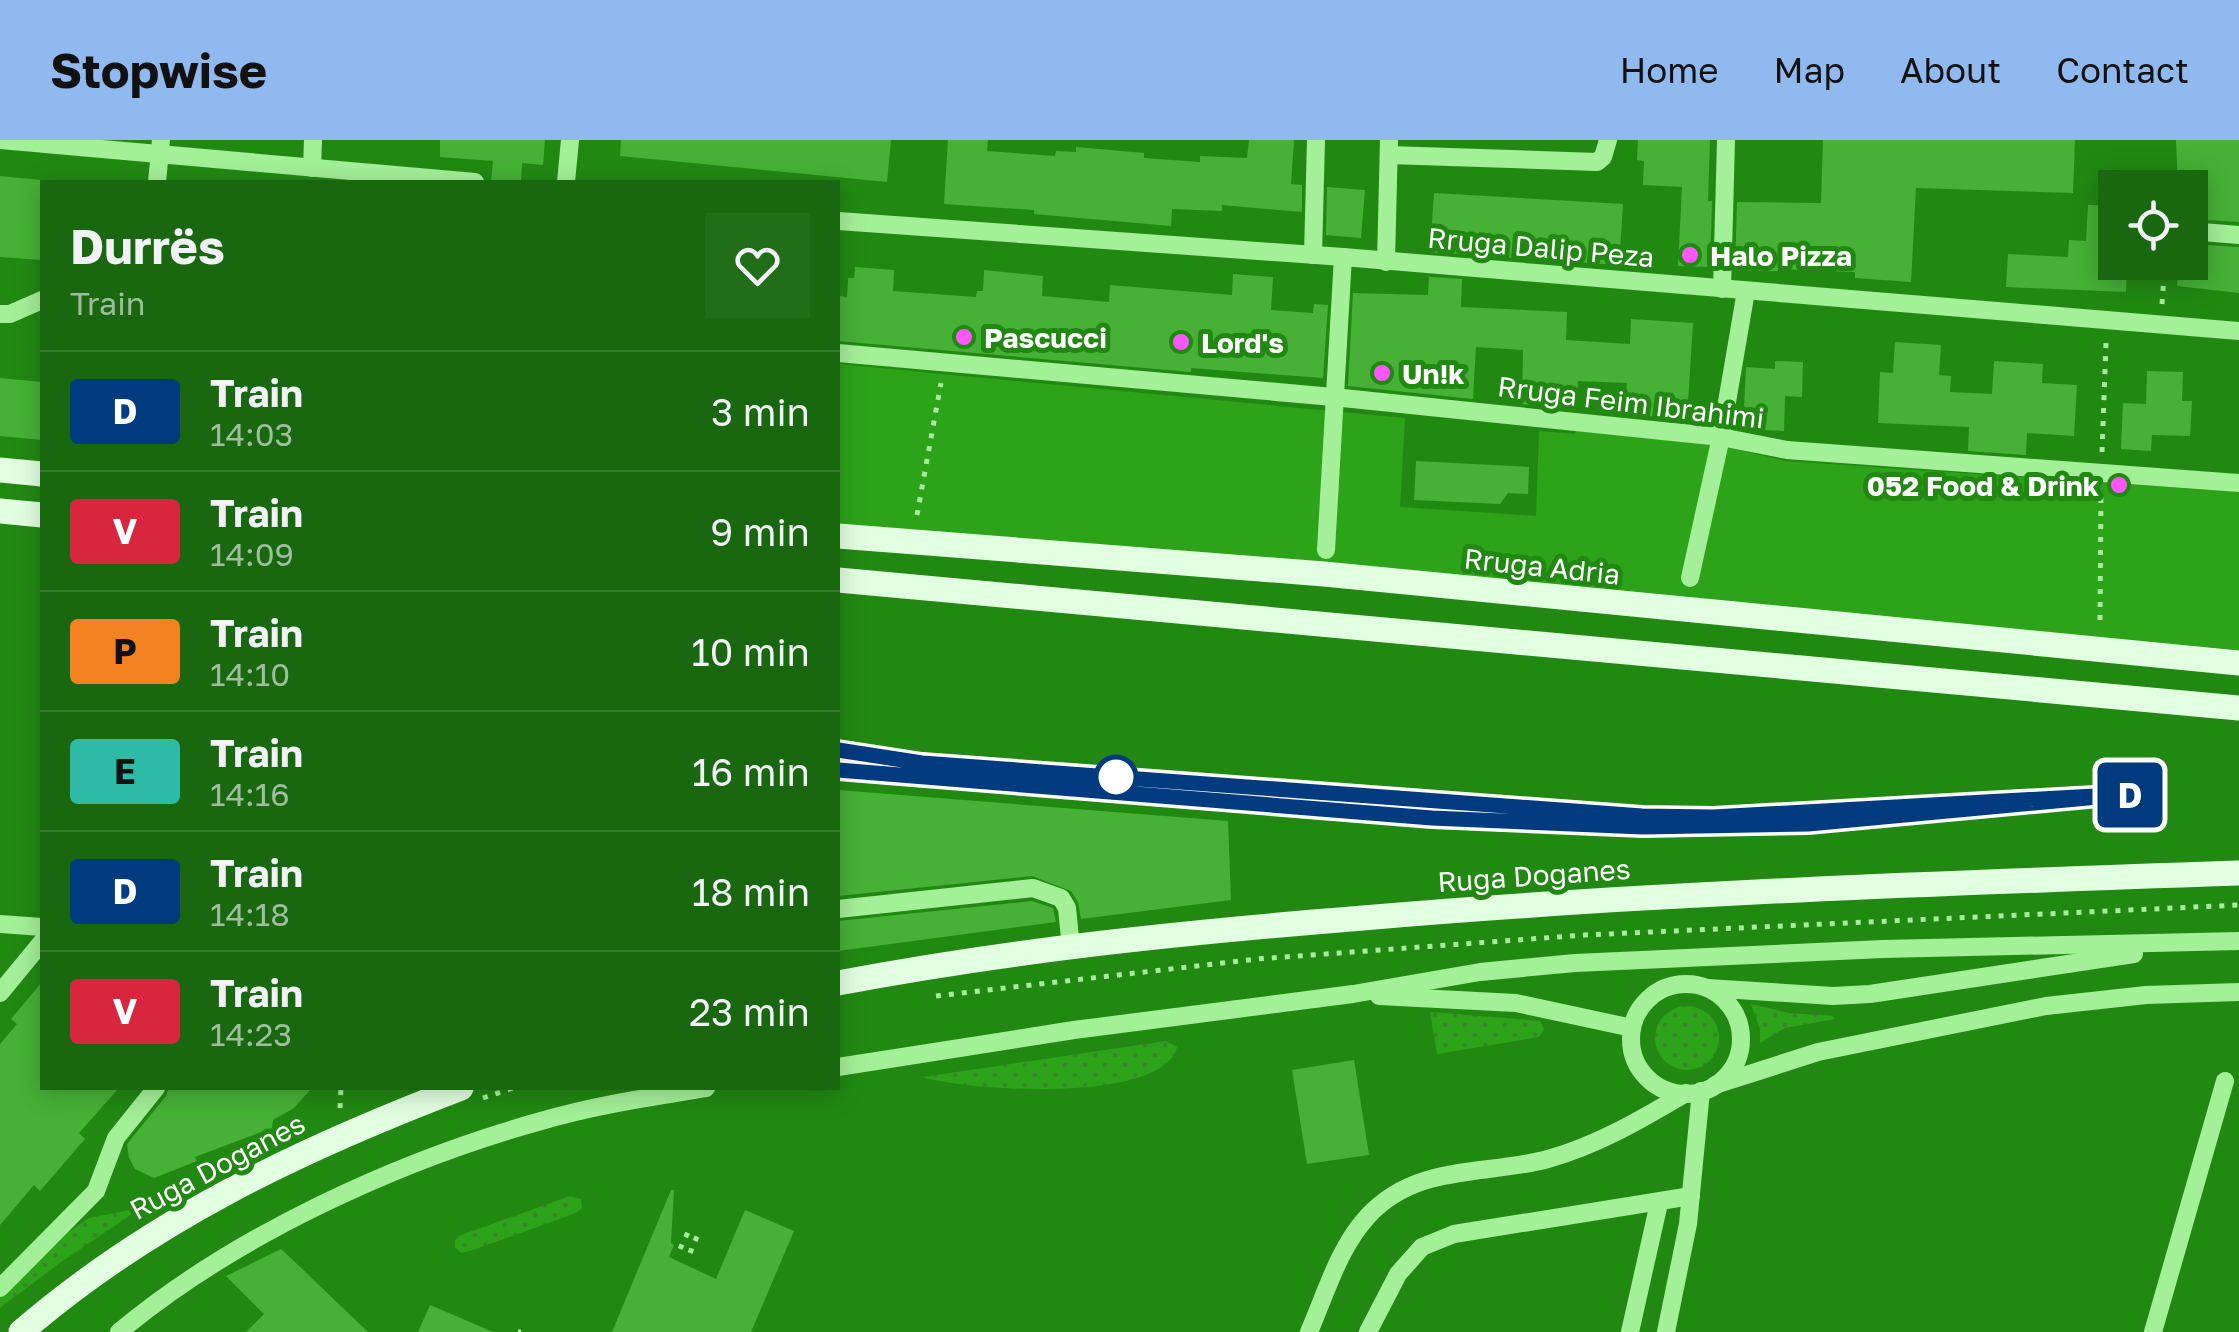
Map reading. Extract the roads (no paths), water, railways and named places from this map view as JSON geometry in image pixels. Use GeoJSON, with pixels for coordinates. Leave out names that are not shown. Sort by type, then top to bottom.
{"type":"FeatureCollection","features":[{"type":"Feature","properties":{"kind":"main road"},"geometry":{"type":"LineString","coordinates":[[0,470],[40,474]]}},
{"type":"Feature","properties":{"kind":"main road"},"geometry":{"type":"LineString","coordinates":[[0,511],[40,515]]}},
{"type":"Feature","properties":{"kind":"main road","name":"Rruga Adria"},"geometry":{"type":"LineString","coordinates":[[840,536],[1324,574],[2239,664]]}},
{"type":"Feature","properties":{"kind":"main road"},"geometry":{"type":"LineString","coordinates":[[840,580],[2239,708]]}},
{"type":"Feature","properties":{"kind":"main road","name":"Ruga Doganes"},"geometry":{"type":"LineString","coordinates":[[840,984],[967,961],[1258,926],[1584,902],[2239,872]]}},
{"type":"Feature","properties":{"kind":"main road","name":"Ruga Doganes"},"geometry":{"type":"LineString","coordinates":[[20,1332],[107,1263],[199,1206],[326,1141],[456,1090]]}},
{"type":"Feature","properties":{"kind":"street"},"geometry":{"type":"LineString","coordinates":[[0,140],[160,147],[312,168],[341,176],[430,180]]}},
{"type":"Feature","properties":{"kind":"street"},"geometry":{"type":"LineString","coordinates":[[312,168],[314,140]]}},
{"type":"Feature","properties":{"kind":"street"},"geometry":{"type":"LineString","coordinates":[[566,180],[570,140]]}},
{"type":"Feature","properties":{"kind":"street"},"geometry":{"type":"LineString","coordinates":[[1313,256],[1316,140]]}},
{"type":"Feature","properties":{"kind":"street"},"geometry":{"type":"LineString","coordinates":[[1386,262],[1389,148],[1597,162],[1608,140]]}},
{"type":"Feature","properties":{"kind":"street"},"geometry":{"type":"LineString","coordinates":[[1722,289],[1726,140]]}},
{"type":"Feature","properties":{"kind":"street"},"geometry":{"type":"LineString","coordinates":[[157,180],[160,147]]}},
{"type":"Feature","properties":{"kind":"street","name":"Rruga Dalip Peza"},"geometry":{"type":"LineString","coordinates":[[840,221],[1343,257],[2239,331]]}},
{"type":"Feature","properties":{"kind":"street"},"geometry":{"type":"LineString","coordinates":[[2208,232],[2239,235]]}},
{"type":"Feature","properties":{"kind":"street"},"geometry":{"type":"LineString","coordinates":[[1326,550],[1343,257]]}},
{"type":"Feature","properties":{"kind":"street"},"geometry":{"type":"LineString","coordinates":[[1690,578],[1721,436],[1746,291]]}},
{"type":"Feature","properties":{"kind":"street"},"geometry":{"type":"LineString","coordinates":[[0,314],[10,314],[40,301]]}},
{"type":"Feature","properties":{"kind":"street","name":"Rruga Feim Ibrahimi"},"geometry":{"type":"LineString","coordinates":[[840,353],[1721,436],[1787,450],[2239,483]]}},
{"type":"Feature","properties":{"kind":"street"},"geometry":{"type":"LineString","coordinates":[[840,908],[1033,888],[1061,898],[1067,908],[1072,948]]}},
{"type":"Feature","properties":{"kind":"street"},"geometry":{"type":"LineString","coordinates":[[0,924],[40,927]]}},
{"type":"Feature","properties":{"kind":"street"},"geometry":{"type":"LineString","coordinates":[[1707,988],[1730,1006],[1741,1034],[1735,1063],[1701,1090],[1664,1089],[1642,1072],[1632,1049],[1632,1028],[1637,1014],[1651,997],[1682,984],[1833,996],[1870,994],[2218,942]]}},
{"type":"Feature","properties":{"kind":"street"},"geometry":{"type":"LineString","coordinates":[[840,1067],[1074,1030],[1353,994],[1480,972],[1646,958],[2239,942]]}},
{"type":"Feature","properties":{"kind":"street"},"geometry":{"type":"LineString","coordinates":[[0,993],[40,944]]}},
{"type":"Feature","properties":{"kind":"street"},"geometry":{"type":"LineString","coordinates":[[1646,958],[1662,964],[1682,984]]}},
{"type":"Feature","properties":{"kind":"street"},"geometry":{"type":"LineString","coordinates":[[1309,1332],[1348,1244],[1371,1212],[1398,1192],[1436,1175],[1521,1164],[1566,1153],[1619,1132],[1701,1090],[1818,1052],[2046,1006],[2146,995],[2239,992]]}},
{"type":"Feature","properties":{"kind":"street"},"geometry":{"type":"LineString","coordinates":[[1353,994],[1516,1003],[1632,1028]]}},
{"type":"Feature","properties":{"kind":"street"},"geometry":{"type":"LineString","coordinates":[[2153,1332],[2225,1081]]}},
{"type":"Feature","properties":{"kind":"street"},"geometry":{"type":"LineString","coordinates":[[0,1288],[96,1191],[116,1138],[154,1090]]}},
{"type":"Feature","properties":{"kind":"street"},"geometry":{"type":"LineString","coordinates":[[118,1332],[239,1250],[385,1175],[542,1120],[696,1090]]}},
{"type":"Feature","properties":{"kind":"street"},"geometry":{"type":"LineString","coordinates":[[1666,1332],[1691,1196],[1701,1090]]}},
{"type":"Feature","properties":{"kind":"street"},"geometry":{"type":"LineString","coordinates":[[1368,1332],[1398,1274],[1422,1247],[1454,1234],[1691,1196]]}},
{"type":"Feature","properties":{"kind":"street"},"geometry":{"type":"LineString","coordinates":[[1630,1332],[1659,1203]]}},
{"type":"Feature","properties":{"kind":"train","name":"D"},"geometry":{"type":"LineString","coordinates":[[840,750],[922,763],[1642,816],[1713,817],[2130,794],[1808,824],[1643,827],[1432,818],[840,770]]}},
{"type":"Feature","properties":{"kind":"place","name":"Halo Pizza"},"geometry":{"type":"Point","coordinates":[1690,255]}},
{"type":"Feature","properties":{"kind":"place","name":"Pascucci"},"geometry":{"type":"Point","coordinates":[964,337]}},
{"type":"Feature","properties":{"kind":"place","name":"Lord's"},"geometry":{"type":"Point","coordinates":[1181,342]}},
{"type":"Feature","properties":{"kind":"place","name":"Un!k"},"geometry":{"type":"Point","coordinates":[1382,373]}},
{"type":"Feature","properties":{"kind":"place","name":"052 Food & Drink"},"geometry":{"type":"Point","coordinates":[2119,485]}}]}
